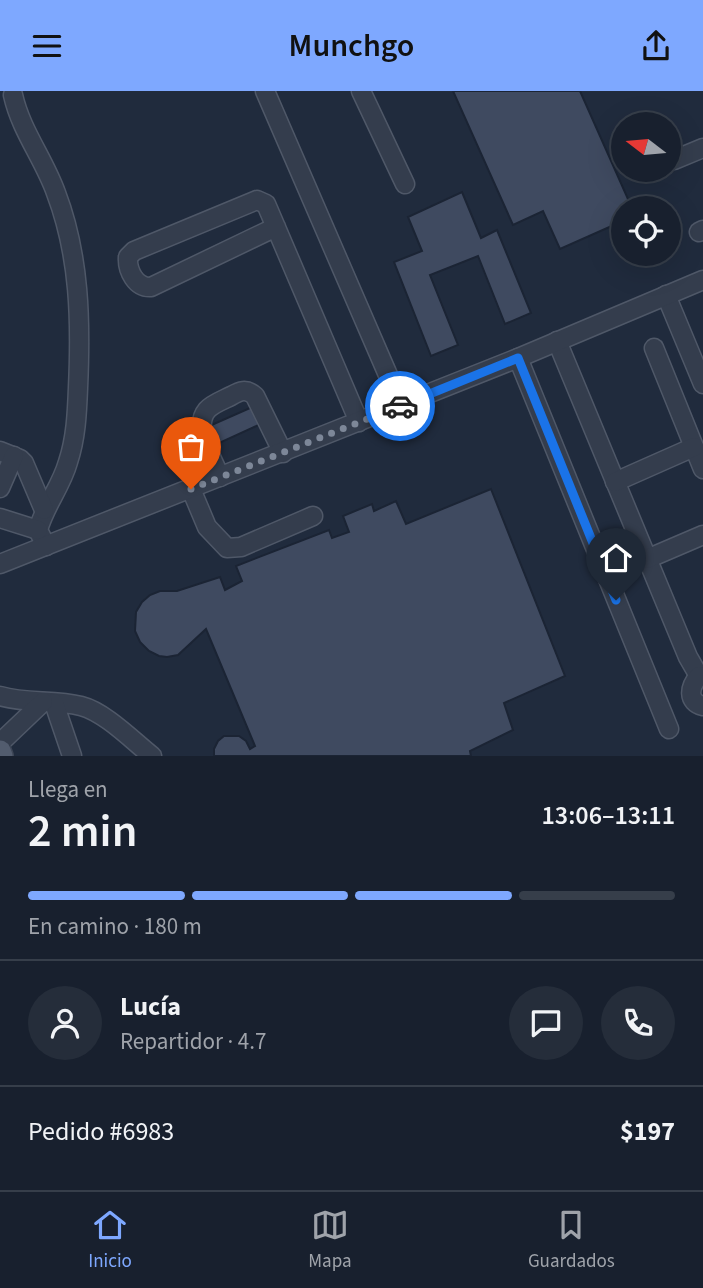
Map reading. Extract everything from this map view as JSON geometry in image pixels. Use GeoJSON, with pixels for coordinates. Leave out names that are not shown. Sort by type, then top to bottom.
{"type":"FeatureCollection","features":[{"type":"Feature","properties":{"kind":"street"},"geometry":{"type":"LineString","coordinates":[[265,91],[401,405]]}},
{"type":"Feature","properties":{"kind":"street"},"geometry":{"type":"LineString","coordinates":[[361,91],[405,184]]}},
{"type":"Feature","properties":{"kind":"street"},"geometry":{"type":"LineString","coordinates":[[0,113],[15,93]]}},
{"type":"Feature","properties":{"kind":"street"},"geometry":{"type":"LineString","coordinates":[[15,93],[21,123],[56,191],[71,239],[77,276],[79,368],[74,437],[63,480],[44,510]]}},
{"type":"Feature","properties":{"kind":"street"},"geometry":{"type":"LineString","coordinates":[[681,157],[703,148]]}},
{"type":"Feature","properties":{"kind":"street"},"geometry":{"type":"LineString","coordinates":[[276,227],[151,287],[137,284],[127,263],[128,257],[134,251],[257,200],[266,204],[276,227],[359,422]]}},
{"type":"Feature","properties":{"kind":"street"},"geometry":{"type":"LineString","coordinates":[[0,564],[42,538],[191,489],[518,358],[703,280]]}},
{"type":"Feature","properties":{"kind":"street"},"geometry":{"type":"LineString","coordinates":[[666,295],[695,344],[703,384]]}},
{"type":"Feature","properties":{"kind":"street"},"geometry":{"type":"LineString","coordinates":[[557,341],[647,559],[701,675],[693,684],[691,698],[694,703],[703,706]]}},
{"type":"Feature","properties":{"kind":"street"},"geometry":{"type":"LineString","coordinates":[[654,348],[703,468]]}},
{"type":"Feature","properties":{"kind":"street"},"geometry":{"type":"LineString","coordinates":[[518,358],[669,729]]}},
{"type":"Feature","properties":{"kind":"street"},"geometry":{"type":"LineString","coordinates":[[220,477],[202,430],[202,420],[208,408],[240,391],[251,392],[255,396],[283,453]]}},
{"type":"Feature","properties":{"kind":"street"},"geometry":{"type":"LineString","coordinates":[[615,482],[694,447]]}},
{"type":"Feature","properties":{"kind":"street"},"geometry":{"type":"LineString","coordinates":[[0,488],[7,454],[24,463],[44,510],[42,538]]}},
{"type":"Feature","properties":{"kind":"street"},"geometry":{"type":"LineString","coordinates":[[191,489],[207,527],[226,548],[241,547],[313,516]]}},
{"type":"Feature","properties":{"kind":"street"},"geometry":{"type":"LineString","coordinates":[[0,517],[42,538]]}},
{"type":"Feature","properties":{"kind":"street"},"geometry":{"type":"LineString","coordinates":[[647,559],[703,535]]}},
{"type":"Feature","properties":{"kind":"street"},"geometry":{"type":"LineString","coordinates":[[0,696],[20,701],[82,706],[152,756]]}},
{"type":"Feature","properties":{"kind":"street"},"geometry":{"type":"LineString","coordinates":[[0,743],[48,703]]}},
{"type":"Feature","properties":{"kind":"street"},"geometry":{"type":"LineString","coordinates":[[48,703],[72,756]]}},
{"type":"Feature","properties":{"kind":"building"},"geometry":{"type":"Polygon","coordinates":[[[453,91],[580,91],[611,161],[611,182],[620,182],[627,196],[611,196],[611,226],[560,249],[543,211],[513,225],[453,91]]]}},
{"type":"Feature","properties":{"kind":"building"},"geometry":{"type":"Polygon","coordinates":[[[462,192],[481,238],[497,230],[531,313],[505,324],[478,256],[430,275],[458,345],[431,356],[394,262],[422,251],[408,217],[462,192]]]}},
{"type":"Feature","properties":{"kind":"building"},"geometry":{"type":"Polygon","coordinates":[[[257,405],[265,422],[215,445],[207,427],[257,405]]]}},
{"type":"Feature","properties":{"kind":"building"},"geometry":{"type":"Polygon","coordinates":[[[491,489],[565,676],[504,703],[513,730],[470,751],[471,756],[214,756],[218,741],[224,736],[239,736],[246,741],[250,749],[255,746],[206,629],[178,655],[159,656],[140,642],[135,631],[136,612],[142,602],[160,591],[177,591],[220,577],[225,590],[242,581],[236,566],[329,530],[332,538],[349,532],[343,516],[372,504],[374,511],[396,501],[406,524],[491,489]]]}},
{"type":"Feature","properties":{"kind":"way so far"},"geometry":{"type":"LineString","coordinates":[[191,489],[400,406]]}},
{"type":"Feature","properties":{"kind":"route"},"geometry":{"type":"LineString","coordinates":[[400,406],[518,358],[616,600]]}}]}
